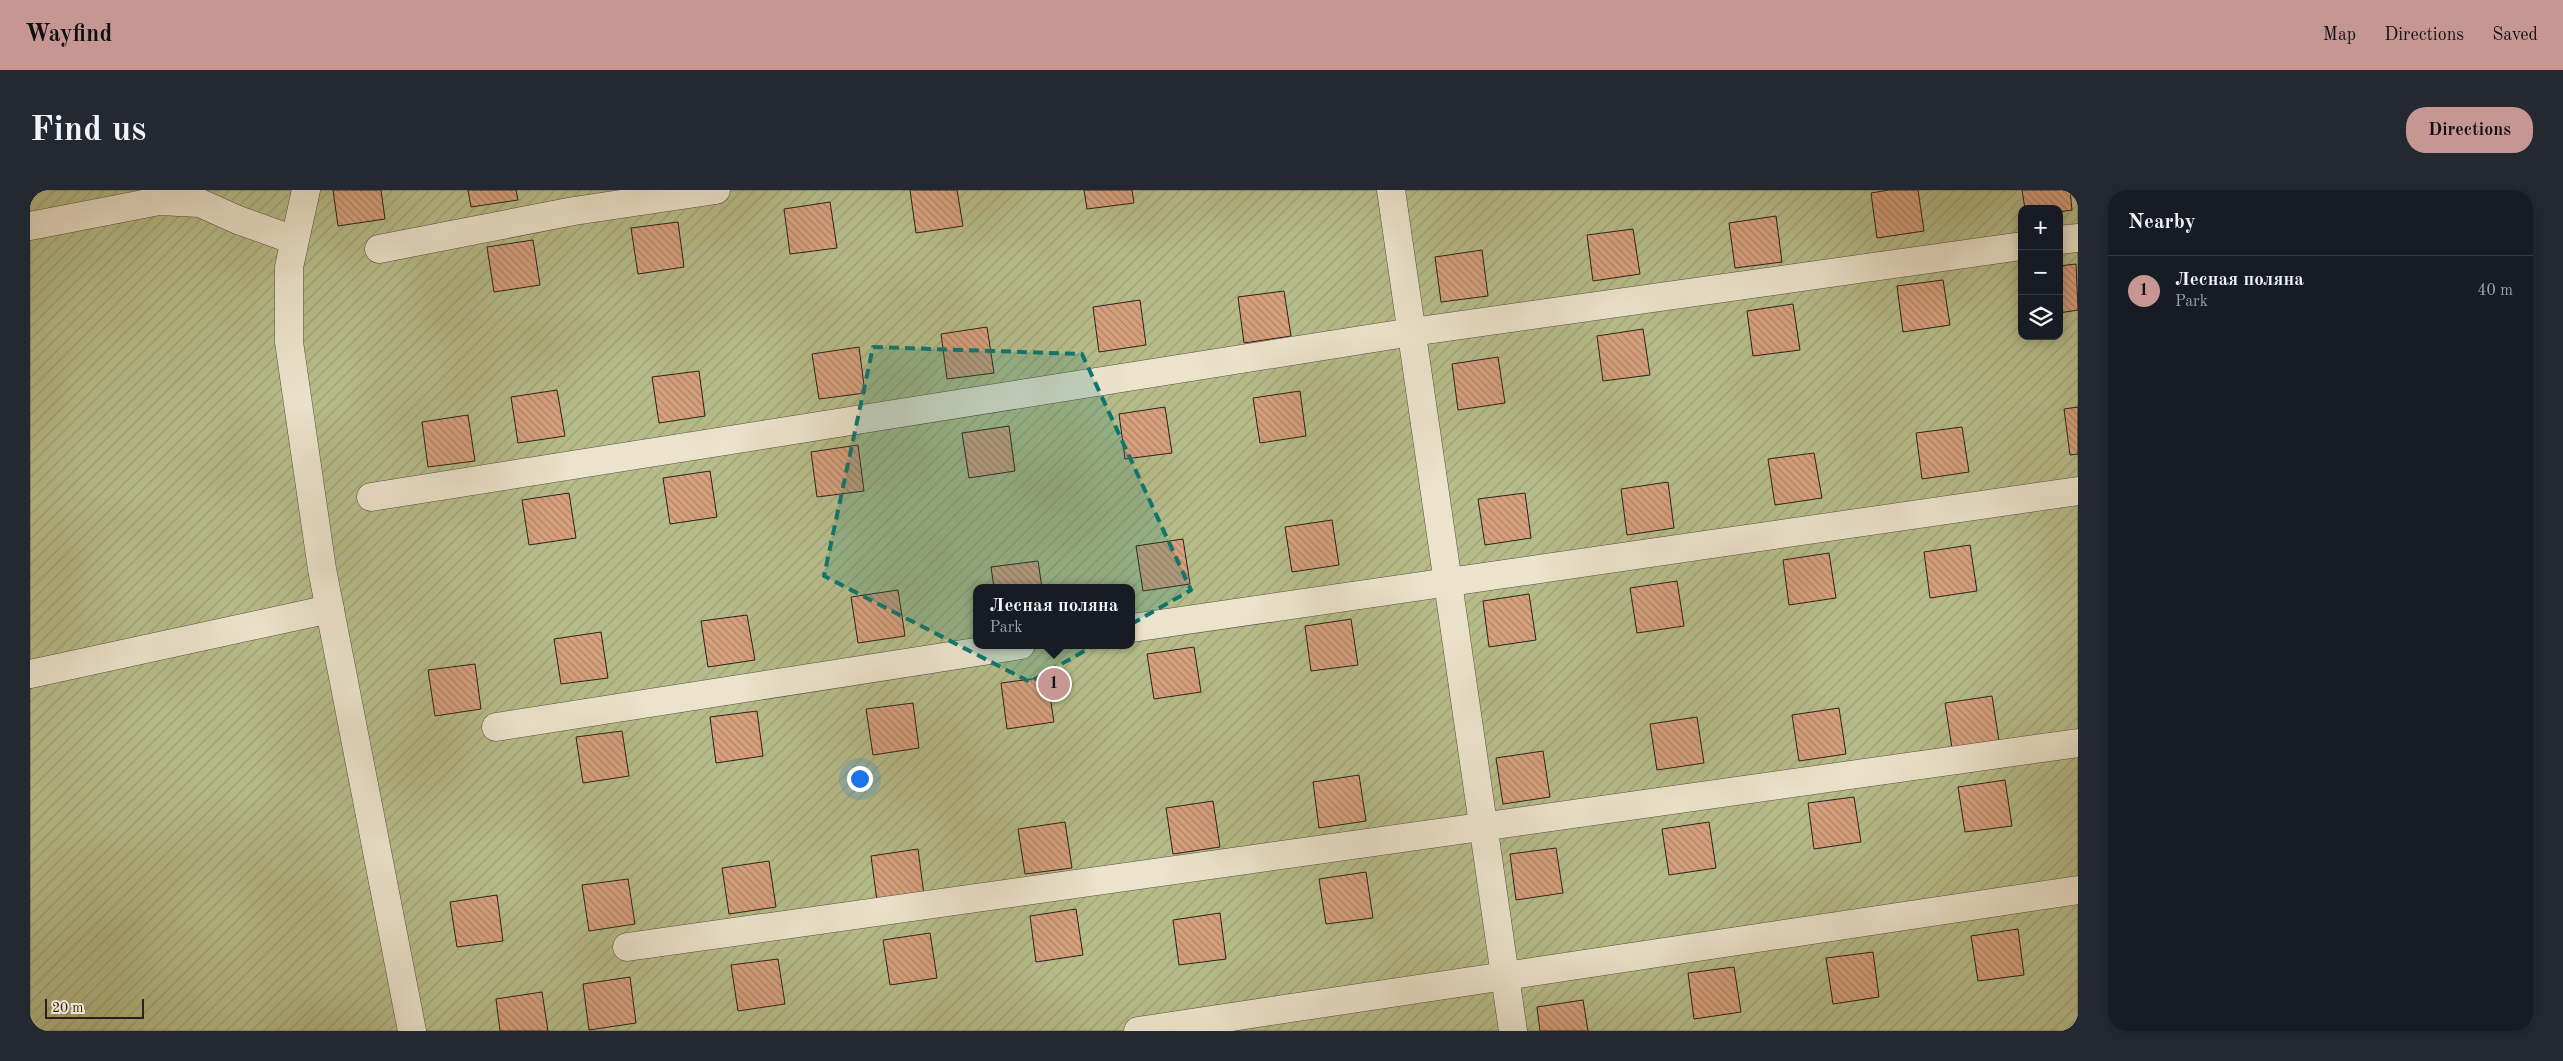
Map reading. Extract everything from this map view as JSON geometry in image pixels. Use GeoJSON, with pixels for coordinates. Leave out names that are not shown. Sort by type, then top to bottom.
{"type":"FeatureCollection","features":[{"type":"Feature","properties":{"kind":"street"},"geometry":{"type":"LineString","coordinates":[[306,190],[288,267],[289,342],[322,569],[412,1031]]}},
{"type":"Feature","properties":{"kind":"street"},"geometry":{"type":"LineString","coordinates":[[379,249],[574,211],[716,190]]}},
{"type":"Feature","properties":{"kind":"street"},"geometry":{"type":"LineString","coordinates":[[1391,190],[1513,1031]]}},
{"type":"Feature","properties":{"kind":"street"},"geometry":{"type":"LineString","coordinates":[[30,226],[159,201],[200,203],[238,220],[294,240]]}},
{"type":"Feature","properties":{"kind":"street"},"geometry":{"type":"LineString","coordinates":[[2063,240],[2078,238]]}},
{"type":"Feature","properties":{"kind":"street"},"geometry":{"type":"LineString","coordinates":[[371,497],[1412,332],[2018,247]]}},
{"type":"Feature","properties":{"kind":"street"},"geometry":{"type":"LineString","coordinates":[[1135,628],[1260,608],[1448,584],[2078,492]]}},
{"type":"Feature","properties":{"kind":"street"},"geometry":{"type":"LineString","coordinates":[[30,674],[330,609]]}},
{"type":"Feature","properties":{"kind":"street"},"geometry":{"type":"LineString","coordinates":[[496,727],[995,649]]}},
{"type":"Feature","properties":{"kind":"street"},"geometry":{"type":"LineString","coordinates":[[626,947],[2078,743]]}},
{"type":"Feature","properties":{"kind":"street"},"geometry":{"type":"LineString","coordinates":[[1138,1031],[2078,890]]}},
{"type":"Feature","properties":{"kind":"highlighted area"},"geometry":{"type":"Polygon","coordinates":[[[873,347],[1082,354],[1191,590],[1030,682],[824,576],[873,347]]]}},
{"type":"Feature","properties":{"kind":"green space"},"geometry":{"type":"Polygon","coordinates":[[[30,190],[2078,190],[2078,1031],[30,1031],[30,190]]]}},
{"type":"Feature","properties":{"kind":"building"},"geometry":{"type":"Polygon","coordinates":[[[333,190],[381,190],[385,219],[338,226],[333,190]]]}},
{"type":"Feature","properties":{"kind":"building"},"geometry":{"type":"Polygon","coordinates":[[[468,190],[516,190],[518,200],[471,207],[468,190]]]}},
{"type":"Feature","properties":{"kind":"building"},"geometry":{"type":"Polygon","coordinates":[[[910,190],[957,190],[963,226],[916,233],[910,190]]]}},
{"type":"Feature","properties":{"kind":"building"},"geometry":{"type":"Polygon","coordinates":[[[1084,190],[1132,190],[1134,203],[1087,209],[1084,190]]]}},
{"type":"Feature","properties":{"kind":"building"},"geometry":{"type":"Polygon","coordinates":[[[1889,190],[1918,190],[1924,231],[1877,238],[1871,193],[1889,190]]]}},
{"type":"Feature","properties":{"kind":"building"},"geometry":{"type":"Polygon","coordinates":[[[2022,190],[2070,190],[2072,210],[2063,211],[2063,205],[2024,205],[2022,190]]]}},
{"type":"Feature","properties":{"kind":"building"},"geometry":{"type":"Polygon","coordinates":[[[830,202],[837,248],[790,254],[784,209],[830,202]]]}},
{"type":"Feature","properties":{"kind":"building"},"geometry":{"type":"Polygon","coordinates":[[[1776,216],[1782,262],[1735,268],[1729,223],[1776,216]]]}},
{"type":"Feature","properties":{"kind":"building"},"geometry":{"type":"Polygon","coordinates":[[[678,222],[684,267],[638,274],[631,228],[678,222]]]}},
{"type":"Feature","properties":{"kind":"building"},"geometry":{"type":"Polygon","coordinates":[[[1633,229],[1640,274],[1593,281],[1587,235],[1633,229]]]}},
{"type":"Feature","properties":{"kind":"building"},"geometry":{"type":"Polygon","coordinates":[[[533,240],[540,285],[494,292],[487,247],[533,240]]]}},
{"type":"Feature","properties":{"kind":"building"},"geometry":{"type":"Polygon","coordinates":[[[1482,250],[1488,296],[1441,302],[1435,257],[1482,250]]]}},
{"type":"Feature","properties":{"kind":"building"},"geometry":{"type":"Polygon","coordinates":[[[2076,264],[2078,310],[2063,312],[2063,266],[2076,264]]]}},
{"type":"Feature","properties":{"kind":"building"},"geometry":{"type":"Polygon","coordinates":[[[1943,280],[1950,325],[1903,332],[1897,286],[1943,280]]]}},
{"type":"Feature","properties":{"kind":"building"},"geometry":{"type":"Polygon","coordinates":[[[1284,291],[1291,336],[1244,343],[1238,297],[1284,291]]]}},
{"type":"Feature","properties":{"kind":"building"},"geometry":{"type":"Polygon","coordinates":[[[1140,300],[1146,345],[1099,352],[1093,307],[1140,300]]]}},
{"type":"Feature","properties":{"kind":"building"},"geometry":{"type":"Polygon","coordinates":[[[1793,304],[1800,350],[1753,356],[1747,311],[1793,304]]]}},
{"type":"Feature","properties":{"kind":"building"},"geometry":{"type":"Polygon","coordinates":[[[987,327],[994,373],[947,379],[941,334],[987,327]]]}},
{"type":"Feature","properties":{"kind":"building"},"geometry":{"type":"Polygon","coordinates":[[[1643,329],[1650,375],[1603,381],[1597,336],[1643,329]]]}},
{"type":"Feature","properties":{"kind":"building"},"geometry":{"type":"Polygon","coordinates":[[[859,347],[865,393],[819,399],[812,354],[859,347]]]}},
{"type":"Feature","properties":{"kind":"building"},"geometry":{"type":"Polygon","coordinates":[[[1498,357],[1505,403],[1458,410],[1452,364],[1498,357]]]}},
{"type":"Feature","properties":{"kind":"building"},"geometry":{"type":"Polygon","coordinates":[[[699,371],[705,416],[659,423],[652,377],[699,371]]]}},
{"type":"Feature","properties":{"kind":"building"},"geometry":{"type":"Polygon","coordinates":[[[557,390],[565,436],[518,443],[511,397],[557,390]]]}},
{"type":"Feature","properties":{"kind":"building"},"geometry":{"type":"Polygon","coordinates":[[[1300,391],[1306,436],[1260,443],[1253,398],[1300,391]]]}},
{"type":"Feature","properties":{"kind":"building"},"geometry":{"type":"Polygon","coordinates":[[[1165,407],[1172,453],[1125,459],[1119,414],[1165,407]]]}},
{"type":"Feature","properties":{"kind":"building"},"geometry":{"type":"Polygon","coordinates":[[[2078,407],[2078,454],[2070,455],[2064,409],[2078,407]]]}},
{"type":"Feature","properties":{"kind":"building"},"geometry":{"type":"Polygon","coordinates":[[[468,415],[475,461],[428,467],[422,422],[468,415]]]}},
{"type":"Feature","properties":{"kind":"building"},"geometry":{"type":"Polygon","coordinates":[[[1009,426],[1015,471],[969,478],[962,433],[1009,426]]]}},
{"type":"Feature","properties":{"kind":"building"},"geometry":{"type":"Polygon","coordinates":[[[1962,427],[1969,472],[1922,479],[1916,433],[1962,427]]]}},
{"type":"Feature","properties":{"kind":"building"},"geometry":{"type":"Polygon","coordinates":[[[858,445],[864,491],[817,497],[811,452],[858,445]]]}},
{"type":"Feature","properties":{"kind":"building"},"geometry":{"type":"Polygon","coordinates":[[[1814,453],[1822,498],[1775,505],[1768,459],[1814,453]]]}},
{"type":"Feature","properties":{"kind":"building"},"geometry":{"type":"Polygon","coordinates":[[[710,471],[717,517],[670,524],[663,478],[710,471]]]}},
{"type":"Feature","properties":{"kind":"building"},"geometry":{"type":"Polygon","coordinates":[[[1668,482],[1674,528],[1627,535],[1621,489],[1668,482]]]}},
{"type":"Feature","properties":{"kind":"building"},"geometry":{"type":"Polygon","coordinates":[[[569,493],[576,538],[529,545],[522,500],[569,493]]]}},
{"type":"Feature","properties":{"kind":"building"},"geometry":{"type":"Polygon","coordinates":[[[1525,493],[1531,538],[1485,545],[1478,499],[1525,493]]]}},
{"type":"Feature","properties":{"kind":"building"},"geometry":{"type":"Polygon","coordinates":[[[1332,520],[1339,565],[1292,572],[1285,527],[1332,520]]]}},
{"type":"Feature","properties":{"kind":"building"},"geometry":{"type":"Polygon","coordinates":[[[1183,539],[1190,584],[1143,591],[1136,546],[1183,539]]]}},
{"type":"Feature","properties":{"kind":"building"},"geometry":{"type":"Polygon","coordinates":[[[1970,545],[1977,591],[1930,598],[1924,552],[1970,545]]]}},
{"type":"Feature","properties":{"kind":"building"},"geometry":{"type":"Polygon","coordinates":[[[1829,553],[1836,598],[1789,605],[1783,560],[1829,553]]]}},
{"type":"Feature","properties":{"kind":"building"},"geometry":{"type":"Polygon","coordinates":[[[1038,561],[1041,584],[993,584],[991,567],[1038,561]]]}},
{"type":"Feature","properties":{"kind":"building"},"geometry":{"type":"Polygon","coordinates":[[[1677,581],[1684,626],[1637,633],[1630,588],[1677,581]]]}},
{"type":"Feature","properties":{"kind":"building"},"geometry":{"type":"Polygon","coordinates":[[[898,590],[905,636],[858,643],[851,597],[898,590]]]}},
{"type":"Feature","properties":{"kind":"building"},"geometry":{"type":"Polygon","coordinates":[[[1529,594],[1536,640],[1489,647],[1483,601],[1529,594]]]}},
{"type":"Feature","properties":{"kind":"building"},"geometry":{"type":"Polygon","coordinates":[[[747,615],[755,660],[708,667],[701,621],[747,615]]]}},
{"type":"Feature","properties":{"kind":"building"},"geometry":{"type":"Polygon","coordinates":[[[1351,619],[1358,665],[1311,671],[1305,626],[1351,619]]]}},
{"type":"Feature","properties":{"kind":"building"},"geometry":{"type":"Polygon","coordinates":[[[601,632],[608,678],[561,684],[554,639],[601,632]]]}},
{"type":"Feature","properties":{"kind":"building"},"geometry":{"type":"Polygon","coordinates":[[[1194,647],[1201,692],[1154,699],[1147,654],[1194,647]]]}},
{"type":"Feature","properties":{"kind":"building"},"geometry":{"type":"Polygon","coordinates":[[[475,664],[481,709],[435,716],[428,670],[475,664]]]}},
{"type":"Feature","properties":{"kind":"building"},"geometry":{"type":"Polygon","coordinates":[[[1047,677],[1054,722],[1007,729],[1001,683],[1047,677]]]}},
{"type":"Feature","properties":{"kind":"building"},"geometry":{"type":"Polygon","coordinates":[[[1992,696],[1999,741],[1952,748],[1945,703],[1992,696]]]}},
{"type":"Feature","properties":{"kind":"building"},"geometry":{"type":"Polygon","coordinates":[[[913,703],[919,748],[873,755],[866,709],[913,703]]]}},
{"type":"Feature","properties":{"kind":"building"},"geometry":{"type":"Polygon","coordinates":[[[1839,708],[1846,754],[1799,761],[1792,715],[1839,708]]]}},
{"type":"Feature","properties":{"kind":"building"},"geometry":{"type":"Polygon","coordinates":[[[757,711],[763,756],[716,763],[710,717],[757,711]]]}},
{"type":"Feature","properties":{"kind":"building"},"geometry":{"type":"Polygon","coordinates":[[[1697,717],[1704,763],[1657,770],[1650,724],[1697,717]]]}},
{"type":"Feature","properties":{"kind":"building"},"geometry":{"type":"Polygon","coordinates":[[[622,731],[629,776],[583,783],[576,737],[622,731]]]}},
{"type":"Feature","properties":{"kind":"building"},"geometry":{"type":"Polygon","coordinates":[[[1543,751],[1550,797],[1503,804],[1496,758],[1543,751]]]}},
{"type":"Feature","properties":{"kind":"building"},"geometry":{"type":"Polygon","coordinates":[[[1359,775],[1366,821],[1319,828],[1313,782],[1359,775]]]}},
{"type":"Feature","properties":{"kind":"building"},"geometry":{"type":"Polygon","coordinates":[[[2005,780],[2012,826],[1965,832],[1958,787],[2005,780]]]}},
{"type":"Feature","properties":{"kind":"building"},"geometry":{"type":"Polygon","coordinates":[[[1854,797],[1861,842],[1814,849],[1808,803],[1854,797]]]}},
{"type":"Feature","properties":{"kind":"building"},"geometry":{"type":"Polygon","coordinates":[[[1213,801],[1220,847],[1173,854],[1166,808],[1213,801]]]}},
{"type":"Feature","properties":{"kind":"building"},"geometry":{"type":"Polygon","coordinates":[[[1065,822],[1072,868],[1025,874],[1018,829],[1065,822]]]}},
{"type":"Feature","properties":{"kind":"building"},"geometry":{"type":"Polygon","coordinates":[[[1709,822],[1716,868],[1669,875],[1662,829],[1709,822]]]}},
{"type":"Feature","properties":{"kind":"building"},"geometry":{"type":"Polygon","coordinates":[[[1556,848],[1563,893],[1516,900],[1510,854],[1556,848]]]}},
{"type":"Feature","properties":{"kind":"building"},"geometry":{"type":"Polygon","coordinates":[[[918,849],[924,895],[877,901],[871,856],[918,849]]]}},
{"type":"Feature","properties":{"kind":"building"},"geometry":{"type":"Polygon","coordinates":[[[769,861],[776,907],[729,914],[722,868],[769,861]]]}},
{"type":"Feature","properties":{"kind":"building"},"geometry":{"type":"Polygon","coordinates":[[[1366,872],[1373,918],[1326,924],[1319,879],[1366,872]]]}},
{"type":"Feature","properties":{"kind":"building"},"geometry":{"type":"Polygon","coordinates":[[[628,879],[635,924],[589,931],[582,885],[628,879]]]}},
{"type":"Feature","properties":{"kind":"building"},"geometry":{"type":"Polygon","coordinates":[[[497,895],[503,941],[457,947],[450,902],[497,895]]]}},
{"type":"Feature","properties":{"kind":"building"},"geometry":{"type":"Polygon","coordinates":[[[1076,909],[1083,955],[1036,962],[1030,916],[1076,909]]]}},
{"type":"Feature","properties":{"kind":"building"},"geometry":{"type":"Polygon","coordinates":[[[1220,913],[1226,959],[1179,965],[1173,920],[1220,913]]]}},
{"type":"Feature","properties":{"kind":"building"},"geometry":{"type":"Polygon","coordinates":[[[2018,929],[2024,975],[1978,981],[1971,936],[2018,929]]]}},
{"type":"Feature","properties":{"kind":"building"},"geometry":{"type":"Polygon","coordinates":[[[930,933],[937,978],[890,985],[883,940],[930,933]]]}},
{"type":"Feature","properties":{"kind":"building"},"geometry":{"type":"Polygon","coordinates":[[[1873,952],[1879,997],[1833,1004],[1826,958],[1873,952]]]}},
{"type":"Feature","properties":{"kind":"building"},"geometry":{"type":"Polygon","coordinates":[[[778,959],[785,1004],[738,1011],[731,965],[778,959]]]}},
{"type":"Feature","properties":{"kind":"building"},"geometry":{"type":"Polygon","coordinates":[[[1734,967],[1741,1012],[1694,1019],[1688,973],[1734,967]]]}},
{"type":"Feature","properties":{"kind":"building"},"geometry":{"type":"Polygon","coordinates":[[[630,977],[636,1023],[589,1030],[583,984],[630,977]]]}},
{"type":"Feature","properties":{"kind":"building"},"geometry":{"type":"Polygon","coordinates":[[[542,992],[548,1031],[500,1031],[496,999],[542,992]]]}},
{"type":"Feature","properties":{"kind":"building"},"geometry":{"type":"Polygon","coordinates":[[[1583,1000],[1588,1031],[1540,1031],[1537,1007],[1583,1000]]]}},
{"type":"Feature","properties":{"kind":"place","name":"Лесная поляна"},"geometry":{"type":"Point","coordinates":[1054,684]}}]}
